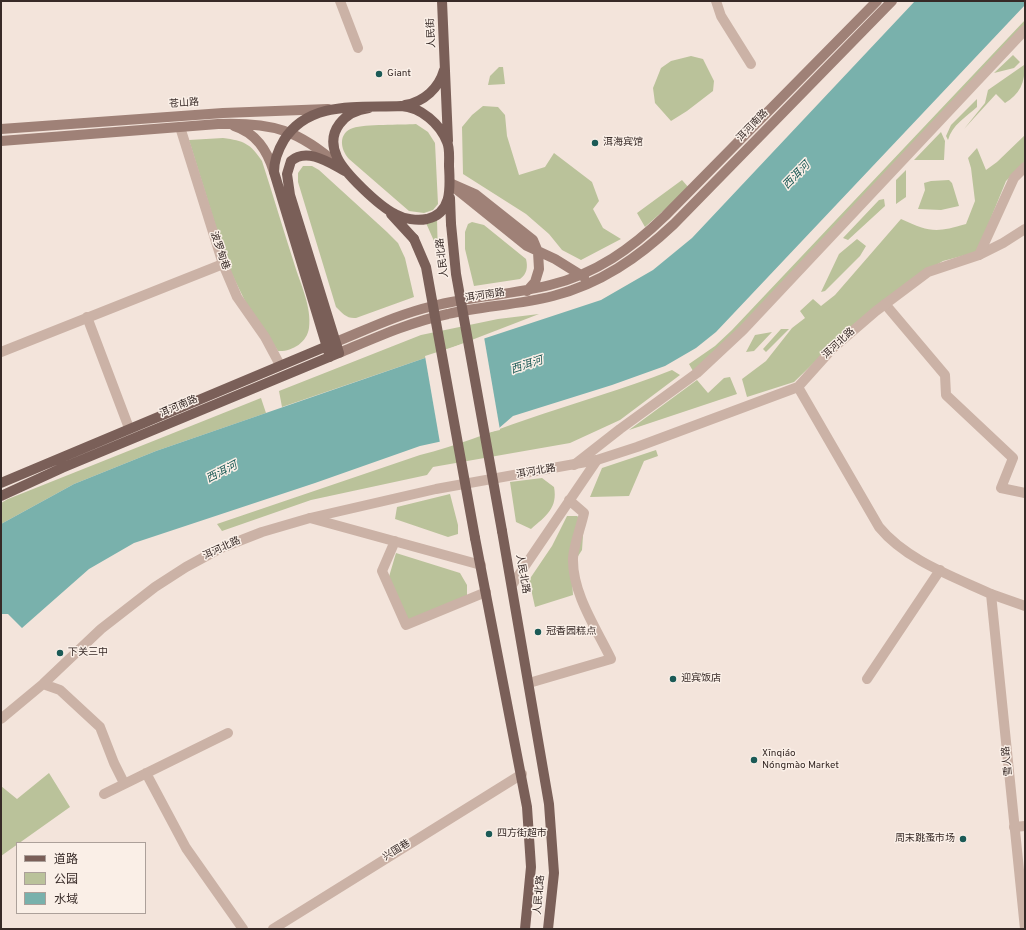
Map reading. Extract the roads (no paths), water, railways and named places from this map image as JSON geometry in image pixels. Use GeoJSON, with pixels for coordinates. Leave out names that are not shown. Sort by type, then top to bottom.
{"type":"FeatureCollection","features":[{"type":"Feature","properties":{"kind":"main road","name":"人民街"},"geometry":{"type":"LineString","coordinates":[[442,1],[448,144]]}},
{"type":"Feature","properties":{"kind":"main road","name":"洱河南路"},"geometry":{"type":"LineString","coordinates":[[1,483],[129,428],[400,316],[431,306],[555,284],[581,275],[612,259],[644,236],[877,1]]}},
{"type":"Feature","properties":{"kind":"main road","name":"洱河南路"},"geometry":{"type":"LineString","coordinates":[[1,496],[62,468],[419,321],[455,312],[552,296],[593,282],[628,263],[663,234],[892,1]]}},
{"type":"Feature","properties":{"kind":"main road"},"geometry":{"type":"LineString","coordinates":[[401,106],[418,102],[430,93],[440,80],[445,64]]}},
{"type":"Feature","properties":{"kind":"main road"},"geometry":{"type":"LineString","coordinates":[[1,141],[218,124],[263,125],[290,132],[316,146],[387,209],[406,218],[420,220],[440,213],[449,196],[450,184],[448,144],[440,129],[427,116],[411,107],[401,106],[369,108],[349,114],[340,123],[336,130],[334,151],[345,171]]}},
{"type":"Feature","properties":{"kind":"main road","name":"苍山路"},"geometry":{"type":"LineString","coordinates":[[1,129],[223,113],[369,108]]}},
{"type":"Feature","properties":{"kind":"main road"},"geometry":{"type":"LineString","coordinates":[[274,172],[279,149],[290,132],[307,118],[321,111],[332,109]]}},
{"type":"Feature","properties":{"kind":"main road"},"geometry":{"type":"LineString","coordinates":[[218,124],[233,126],[252,136],[266,152],[335,355]]}},
{"type":"Feature","properties":{"kind":"main road"},"geometry":{"type":"LineString","coordinates":[[331,344],[290,195],[287,174],[292,161],[298,157],[304,156],[321,159],[345,171]]}},
{"type":"Feature","properties":{"kind":"main road"},"geometry":{"type":"LineString","coordinates":[[450,184],[475,194],[533,240],[538,250],[538,273],[535,282],[514,303]]}},
{"type":"Feature","properties":{"kind":"main road","name":"人民北路"},"geometry":{"type":"LineString","coordinates":[[450,184],[451,224],[455,268],[529,683],[552,830],[554,873],[548,929]]}},
{"type":"Feature","properties":{"kind":"main road","name":"人民北路"},"geometry":{"type":"LineString","coordinates":[[387,209],[414,239],[426,267],[475,538],[522,774],[529,827],[531,857],[529,898],[525,929]]}},
{"type":"Feature","properties":{"kind":"main road"},"geometry":{"type":"LineString","coordinates":[[538,250],[593,282]]}},
{"type":"Feature","properties":{"kind":"street"},"geometry":{"type":"LineString","coordinates":[[340,1],[358,48]]}},
{"type":"Feature","properties":{"kind":"street"},"geometry":{"type":"LineString","coordinates":[[716,1],[722,16],[751,64]]}},
{"type":"Feature","properties":{"kind":"street"},"geometry":{"type":"LineString","coordinates":[[574,465],[620,428],[697,373],[743,330],[1025,30]]}},
{"type":"Feature","properties":{"kind":"street","name":"波罗甸巷"},"geometry":{"type":"LineString","coordinates":[[180,127],[223,264],[237,297],[265,337],[280,366]]}},
{"type":"Feature","properties":{"kind":"street"},"geometry":{"type":"LineString","coordinates":[[979,255],[1014,178],[1025,167]]}},
{"type":"Feature","properties":{"kind":"street","name":"洱河北路"},"geometry":{"type":"LineString","coordinates":[[1,719],[43,684],[101,629],[155,587],[186,567],[221,548],[257,534],[310,518],[436,489],[597,460],[637,447],[798,387],[833,348],[885,304],[928,272],[979,255],[1003,244],[1025,229]]}},
{"type":"Feature","properties":{"kind":"street"},"geometry":{"type":"LineString","coordinates":[[1,352],[223,264]]}},
{"type":"Feature","properties":{"kind":"street"},"geometry":{"type":"LineString","coordinates":[[885,304],[945,375],[946,395],[1013,458],[1001,488],[1025,493]]}},
{"type":"Feature","properties":{"kind":"street"},"geometry":{"type":"LineString","coordinates":[[87,317],[129,428]]}},
{"type":"Feature","properties":{"kind":"street"},"geometry":{"type":"LineString","coordinates":[[798,387],[879,527],[889,540],[940,570],[990,594],[1025,606]]}},
{"type":"Feature","properties":{"kind":"street"},"geometry":{"type":"LineString","coordinates":[[512,585],[597,460]]}},
{"type":"Feature","properties":{"kind":"street"},"geometry":{"type":"LineString","coordinates":[[529,683],[611,659],[582,600],[575,578],[573,557],[584,513],[569,500]]}},
{"type":"Feature","properties":{"kind":"street"},"geometry":{"type":"LineString","coordinates":[[310,518],[481,565]]}},
{"type":"Feature","properties":{"kind":"street"},"geometry":{"type":"LineString","coordinates":[[394,541],[382,571],[406,625],[486,592]]}},
{"type":"Feature","properties":{"kind":"street"},"geometry":{"type":"LineString","coordinates":[[867,679],[940,570]]}},
{"type":"Feature","properties":{"kind":"street","name":"雪人路"},"geometry":{"type":"LineString","coordinates":[[990,594],[1025,929]]}},
{"type":"Feature","properties":{"kind":"street"},"geometry":{"type":"LineString","coordinates":[[43,684],[60,690],[100,727],[114,763],[124,783]]}},
{"type":"Feature","properties":{"kind":"street"},"geometry":{"type":"LineString","coordinates":[[104,794],[228,734]]}},
{"type":"Feature","properties":{"kind":"street"},"geometry":{"type":"LineString","coordinates":[[146,773],[186,848],[243,929]]}},
{"type":"Feature","properties":{"kind":"street","name":"兴国巷"},"geometry":{"type":"LineString","coordinates":[[273,929],[522,774]]}},
{"type":"Feature","properties":{"kind":"street"},"geometry":{"type":"LineString","coordinates":[[1014,827],[1025,826]]}},
{"type":"Feature","properties":{"kind":"water","name":"西洱河"},"geometry":{"type":"Polygon","coordinates":[[[915,1],[1025,1],[1025,5],[716,332],[696,348],[665,366],[612,385],[513,416],[498,429],[420,446],[315,483],[134,543],[89,569],[22,628],[8,614],[1,614],[1,524],[74,484],[156,451],[425,358],[601,300],[653,270],[692,238],[915,1]]]}},
{"type":"Feature","properties":{"kind":"place","name":"Giant"},"geometry":{"type":"Point","coordinates":[379,74]}},
{"type":"Feature","properties":{"kind":"place","name":"洱海宾馆"},"geometry":{"type":"Point","coordinates":[595,143]}},
{"type":"Feature","properties":{"kind":"place","name":"冠香园糕点"},"geometry":{"type":"Point","coordinates":[538,632]}},
{"type":"Feature","properties":{"kind":"place","name":"下关三中"},"geometry":{"type":"Point","coordinates":[60,653]}},
{"type":"Feature","properties":{"kind":"place","name":"迎宾饭店"},"geometry":{"type":"Point","coordinates":[673,679]}},
{"type":"Feature","properties":{"kind":"place","name":"Xīnqiáo Nóngmào Market"},"geometry":{"type":"Point","coordinates":[754,760]}},
{"type":"Feature","properties":{"kind":"place","name":"四方街超市"},"geometry":{"type":"Point","coordinates":[489,834]}},
{"type":"Feature","properties":{"kind":"place","name":"周末跳蚤市场"},"geometry":{"type":"Point","coordinates":[963,839]}}]}
